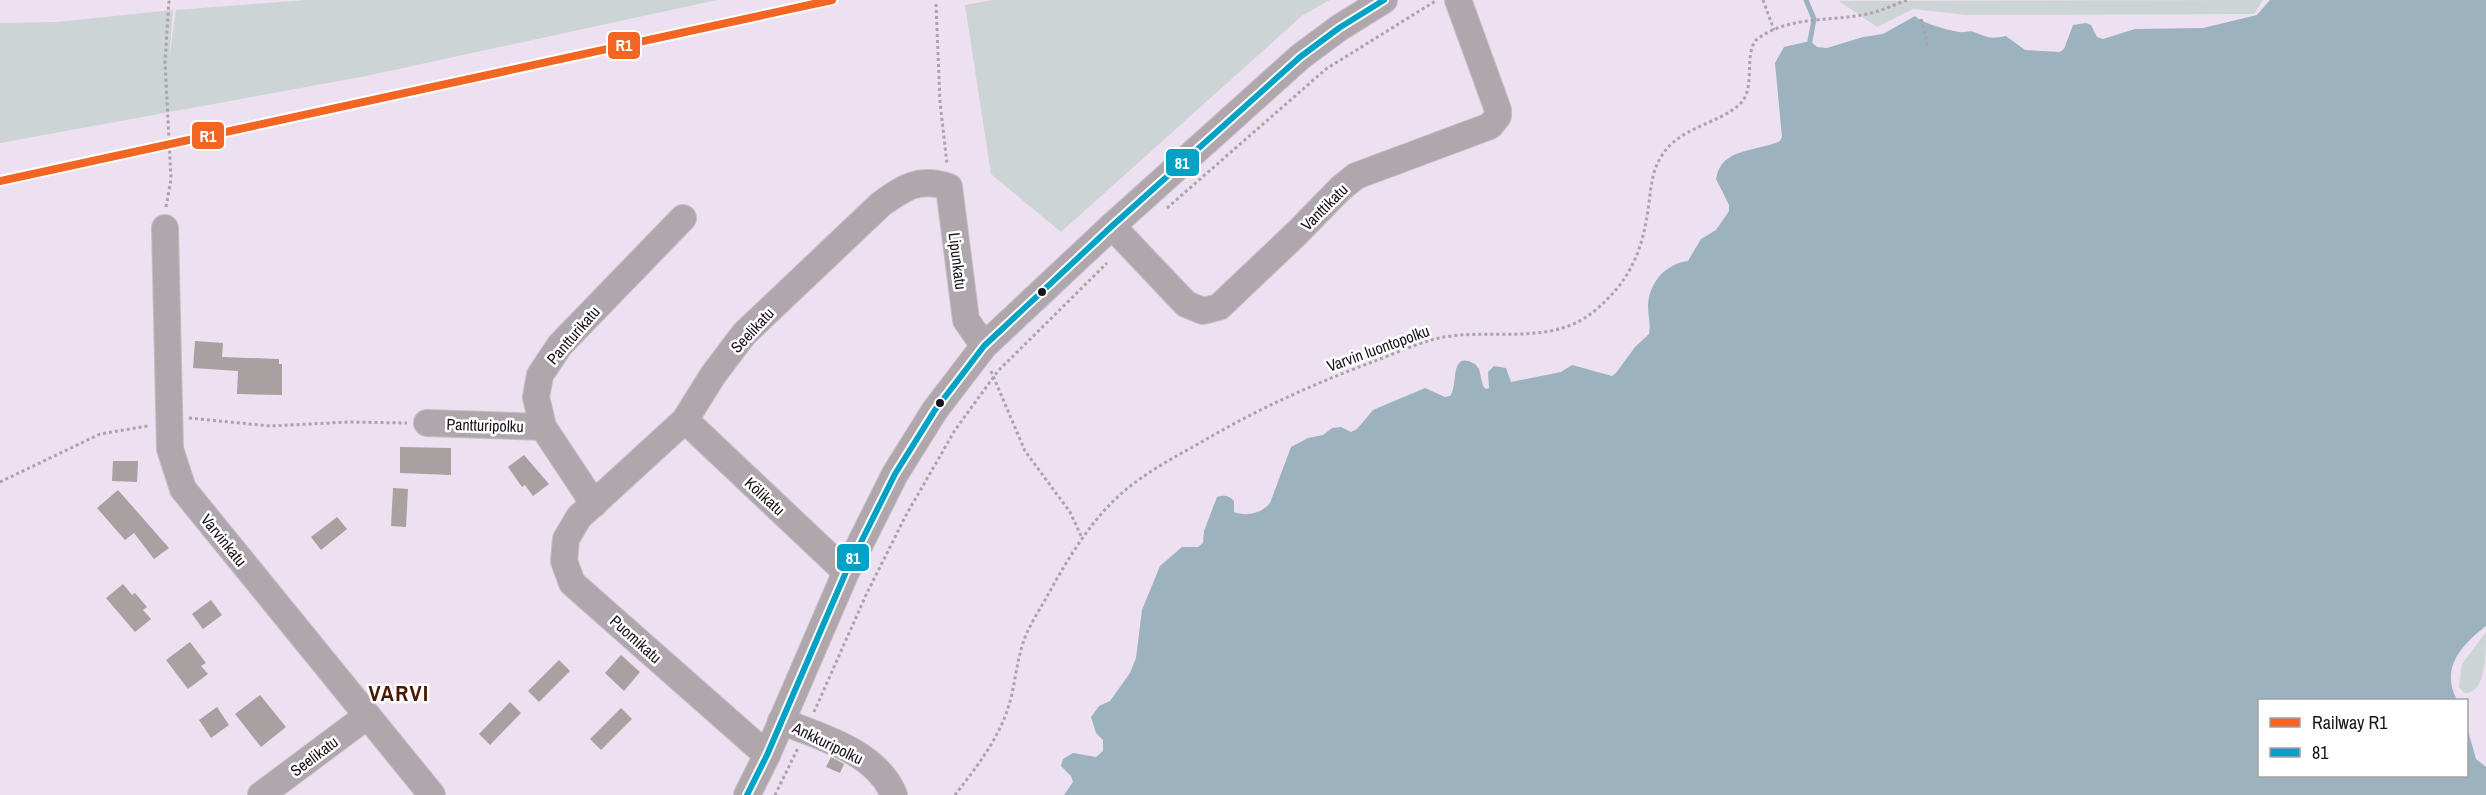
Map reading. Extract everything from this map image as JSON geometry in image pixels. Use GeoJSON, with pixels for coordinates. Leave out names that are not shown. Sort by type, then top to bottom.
{"type":"FeatureCollection","features":[{"type":"Feature","properties":{"kind":"street"},"geometry":{"type":"LineString","coordinates":[[747,795],[767,755],[846,572],[913,442],[984,346],[1120,234],[1300,57],[1384,0]]}},
{"type":"Feature","properties":{"kind":"street","name":"Vanttikatu"},"geometry":{"type":"LineString","coordinates":[[1120,234],[1186,304],[1203,311],[1212,310],[1218,307],[1356,176],[1490,126],[1498,116],[1498,110],[1458,0]]}},
{"type":"Feature","properties":{"kind":"street","name":"Lipunkatu"},"geometry":{"type":"LineString","coordinates":[[940,184],[966,320],[984,346]]}},
{"type":"Feature","properties":{"kind":"street","name":"Seelikatu"},"geometry":{"type":"LineString","coordinates":[[594,504],[685,420],[712,375],[744,334],[881,204],[905,187],[940,184]]}},
{"type":"Feature","properties":{"kind":"street","name":"Pantturikatu"},"geometry":{"type":"LineString","coordinates":[[594,504],[543,427],[536,397],[540,375],[560,345],[683,218]]}},
{"type":"Feature","properties":{"kind":"street","name":"Varvinkatu"},"geometry":{"type":"LineString","coordinates":[[165,228],[170,449],[183,489],[432,795]]}},
{"type":"Feature","properties":{"kind":"street","name":"Kölikatu"},"geometry":{"type":"LineString","coordinates":[[685,420],[846,572]]}},
{"type":"Feature","properties":{"kind":"street","name":"Pantturipolku"},"geometry":{"type":"LineString","coordinates":[[427,423],[543,427]]}},
{"type":"Feature","properties":{"kind":"street","name":"Puomikatu"},"geometry":{"type":"LineString","coordinates":[[594,504],[579,517],[566,539],[564,561],[572,583],[767,755]]}},
{"type":"Feature","properties":{"kind":"street","name":"Seelikatu"},"geometry":{"type":"LineString","coordinates":[[261,795],[367,716]]}},
{"type":"Feature","properties":{"kind":"street","name":"Ankkuripolku"},"geometry":{"type":"LineString","coordinates":[[781,721],[860,755],[884,776],[894,795]]}},
{"type":"Feature","properties":{"kind":"path"},"geometry":{"type":"LineString","coordinates":[[165,228],[171,179],[165,62],[169,0]]}},
{"type":"Feature","properties":{"kind":"path"},"geometry":{"type":"LineString","coordinates":[[1165,210],[1326,69],[1437,0]]}},
{"type":"Feature","properties":{"kind":"path"},"geometry":{"type":"LineString","coordinates":[[1763,0],[1774,30]]}},
{"type":"Feature","properties":{"kind":"path","name":"Varvin luontopolku"},"geometry":{"type":"LineString","coordinates":[[955,795],[997,734],[1008,707],[1023,642],[1061,570],[1082,538],[1119,496],[1154,468],[1282,398],[1433,339],[1463,334],[1535,332],[1562,328],[1591,314],[1616,290],[1637,258],[1644,236],[1655,168],[1660,157],[1666,148],[1679,138],[1742,102],[1747,90],[1752,46],[1761,36],[1806,20],[1868,14],[1907,0]]}},
{"type":"Feature","properties":{"kind":"path"},"geometry":{"type":"LineString","coordinates":[[936,4],[940,102],[940,184]]}},
{"type":"Feature","properties":{"kind":"path"},"geometry":{"type":"LineString","coordinates":[[1921,19],[1928,47]]}},
{"type":"Feature","properties":{"kind":"path"},"geometry":{"type":"LineString","coordinates":[[775,795],[866,595],[942,450],[992,378],[1120,234]]}},
{"type":"Feature","properties":{"kind":"path"},"geometry":{"type":"LineString","coordinates":[[984,346],[992,378],[1025,451],[1070,512],[1082,538]]}},
{"type":"Feature","properties":{"kind":"path"},"geometry":{"type":"LineString","coordinates":[[0,482],[100,434],[169,423],[184,417],[270,426],[349,422],[427,423]]}},
{"type":"Feature","properties":{"kind":"shaded area"},"geometry":{"type":"Polygon","coordinates":[[[306,0],[717,0],[366,76],[0,143],[0,23],[57,22],[173,10],[169,60],[176,10],[306,0]]]}},
{"type":"Feature","properties":{"kind":"shaded area"},"geometry":{"type":"Polygon","coordinates":[[[993,0],[1330,0],[1303,15],[1061,232],[991,174],[965,5],[993,0]]]}},
{"type":"Feature","properties":{"kind":"shaded area"},"geometry":{"type":"Polygon","coordinates":[[[2263,0],[2254,14],[1966,15],[1913,9],[1877,27],[1839,1],[2263,0]]]}},
{"type":"Feature","properties":{"kind":"shaded area"},"geometry":{"type":"Polygon","coordinates":[[[2486,632],[2485,661],[2481,680],[2471,692],[2464,693],[2459,687],[2462,664],[2486,632]]]}},
{"type":"Feature","properties":{"kind":"water"},"geometry":{"type":"Polygon","coordinates":[[[2270,0],[2486,0],[2486,626],[2469,641],[2456,658],[2451,678],[2452,689],[2457,699],[2258,699],[2258,777],[2468,777],[2468,731],[2476,759],[2486,767],[2486,795],[1064,795],[1073,782],[1071,776],[1061,766],[1063,759],[1073,753],[1096,757],[1103,751],[1103,740],[1096,733],[1091,717],[1099,706],[1110,701],[1130,673],[1136,658],[1142,610],[1160,566],[1182,547],[1198,547],[1203,543],[1204,531],[1217,497],[1224,496],[1234,501],[1234,512],[1249,514],[1259,512],[1270,503],[1291,447],[1308,438],[1323,435],[1332,428],[1341,427],[1351,432],[1357,429],[1373,410],[1425,388],[1445,397],[1450,396],[1461,361],[1475,364],[1486,389],[1489,388],[1488,372],[1494,366],[1506,368],[1511,382],[1561,372],[1572,365],[1612,376],[1616,373],[1635,347],[1649,334],[1648,306],[1655,282],[1672,266],[1688,261],[1701,239],[1716,230],[1729,211],[1729,205],[1716,179],[1719,169],[1732,156],[1780,141],[1782,137],[1775,63],[1784,47],[1810,41],[1817,47],[1827,48],[1863,37],[1883,34],[1915,16],[1929,24],[1950,30],[1972,31],[1989,37],[2006,36],[2025,50],[2060,52],[2064,49],[2073,25],[2086,23],[2091,25],[2097,37],[2103,39],[2135,29],[2203,28],[2257,15],[2270,0]]]}},
{"type":"Feature","properties":{"kind":"building"},"geometry":{"type":"Polygon","coordinates":[[[195,341],[223,343],[222,357],[279,359],[279,364],[282,364],[282,395],[237,394],[238,371],[193,368],[195,341]]]}},
{"type":"Feature","properties":{"kind":"building"},"geometry":{"type":"Polygon","coordinates":[[[400,447],[451,448],[451,475],[400,473],[400,447]]]}},
{"type":"Feature","properties":{"kind":"building"},"geometry":{"type":"Polygon","coordinates":[[[524,455],[549,484],[533,496],[525,485],[522,487],[508,467],[524,455]]]}},
{"type":"Feature","properties":{"kind":"building"},"geometry":{"type":"Polygon","coordinates":[[[113,461],[138,461],[137,482],[112,481],[113,461]]]}},
{"type":"Feature","properties":{"kind":"building"},"geometry":{"type":"Polygon","coordinates":[[[393,488],[408,489],[406,527],[391,526],[393,488]]]}},
{"type":"Feature","properties":{"kind":"building"},"geometry":{"type":"Polygon","coordinates":[[[118,490],[169,548],[154,559],[134,533],[125,540],[97,508],[118,490]]]}},
{"type":"Feature","properties":{"kind":"building"},"geometry":{"type":"Polygon","coordinates":[[[337,517],[347,529],[321,550],[311,537],[337,517]]]}},
{"type":"Feature","properties":{"kind":"building"},"geometry":{"type":"Polygon","coordinates":[[[123,584],[132,595],[135,593],[147,607],[143,610],[151,619],[135,632],[106,598],[123,584]]]}},
{"type":"Feature","properties":{"kind":"building"},"geometry":{"type":"Polygon","coordinates":[[[211,600],[222,615],[203,629],[192,614],[211,600]]]}},
{"type":"Feature","properties":{"kind":"building"},"geometry":{"type":"Polygon","coordinates":[[[190,642],[206,663],[201,666],[208,674],[188,689],[166,660],[190,642]]]}},
{"type":"Feature","properties":{"kind":"building"},"geometry":{"type":"Polygon","coordinates":[[[621,655],[640,672],[624,691],[605,673],[621,655]]]}},
{"type":"Feature","properties":{"kind":"building"},"geometry":{"type":"Polygon","coordinates":[[[559,660],[570,671],[539,702],[528,691],[559,660]]]}},
{"type":"Feature","properties":{"kind":"building"},"geometry":{"type":"Polygon","coordinates":[[[260,695],[286,727],[261,747],[235,714],[260,695]]]}},
{"type":"Feature","properties":{"kind":"building"},"geometry":{"type":"Polygon","coordinates":[[[510,702],[521,713],[490,745],[479,734],[510,702]]]}},
{"type":"Feature","properties":{"kind":"building"},"geometry":{"type":"Polygon","coordinates":[[[217,707],[229,725],[211,738],[199,720],[217,707]]]}},
{"type":"Feature","properties":{"kind":"building"},"geometry":{"type":"Polygon","coordinates":[[[621,708],[632,719],[601,750],[590,739],[621,708]]]}},
{"type":"Feature","properties":{"kind":"building"},"geometry":{"type":"Polygon","coordinates":[[[831,757],[844,764],[840,773],[826,767],[831,757]]]}},
{"type":"Feature","properties":{"kind":"waterway"},"geometry":{"type":"LineString","coordinates":[[1806,0],[1814,19],[1810,41]]}},
{"type":"Feature","properties":{"kind":"rail line","name":"R1"},"geometry":{"type":"LineString","coordinates":[[0,181],[832,0]]}},
{"type":"Feature","properties":{"kind":"transit line","name":"81"},"geometry":{"type":"LineString","coordinates":[[747,795],[767,755],[846,572],[895,474],[935,410],[984,346],[1112,226],[1300,57],[1339,28],[1384,0]]}},
{"type":"Feature","properties":{"kind":"district","name":"VARVI"},"geometry":{"type":"Point","coordinates":[399,693]}}]}
